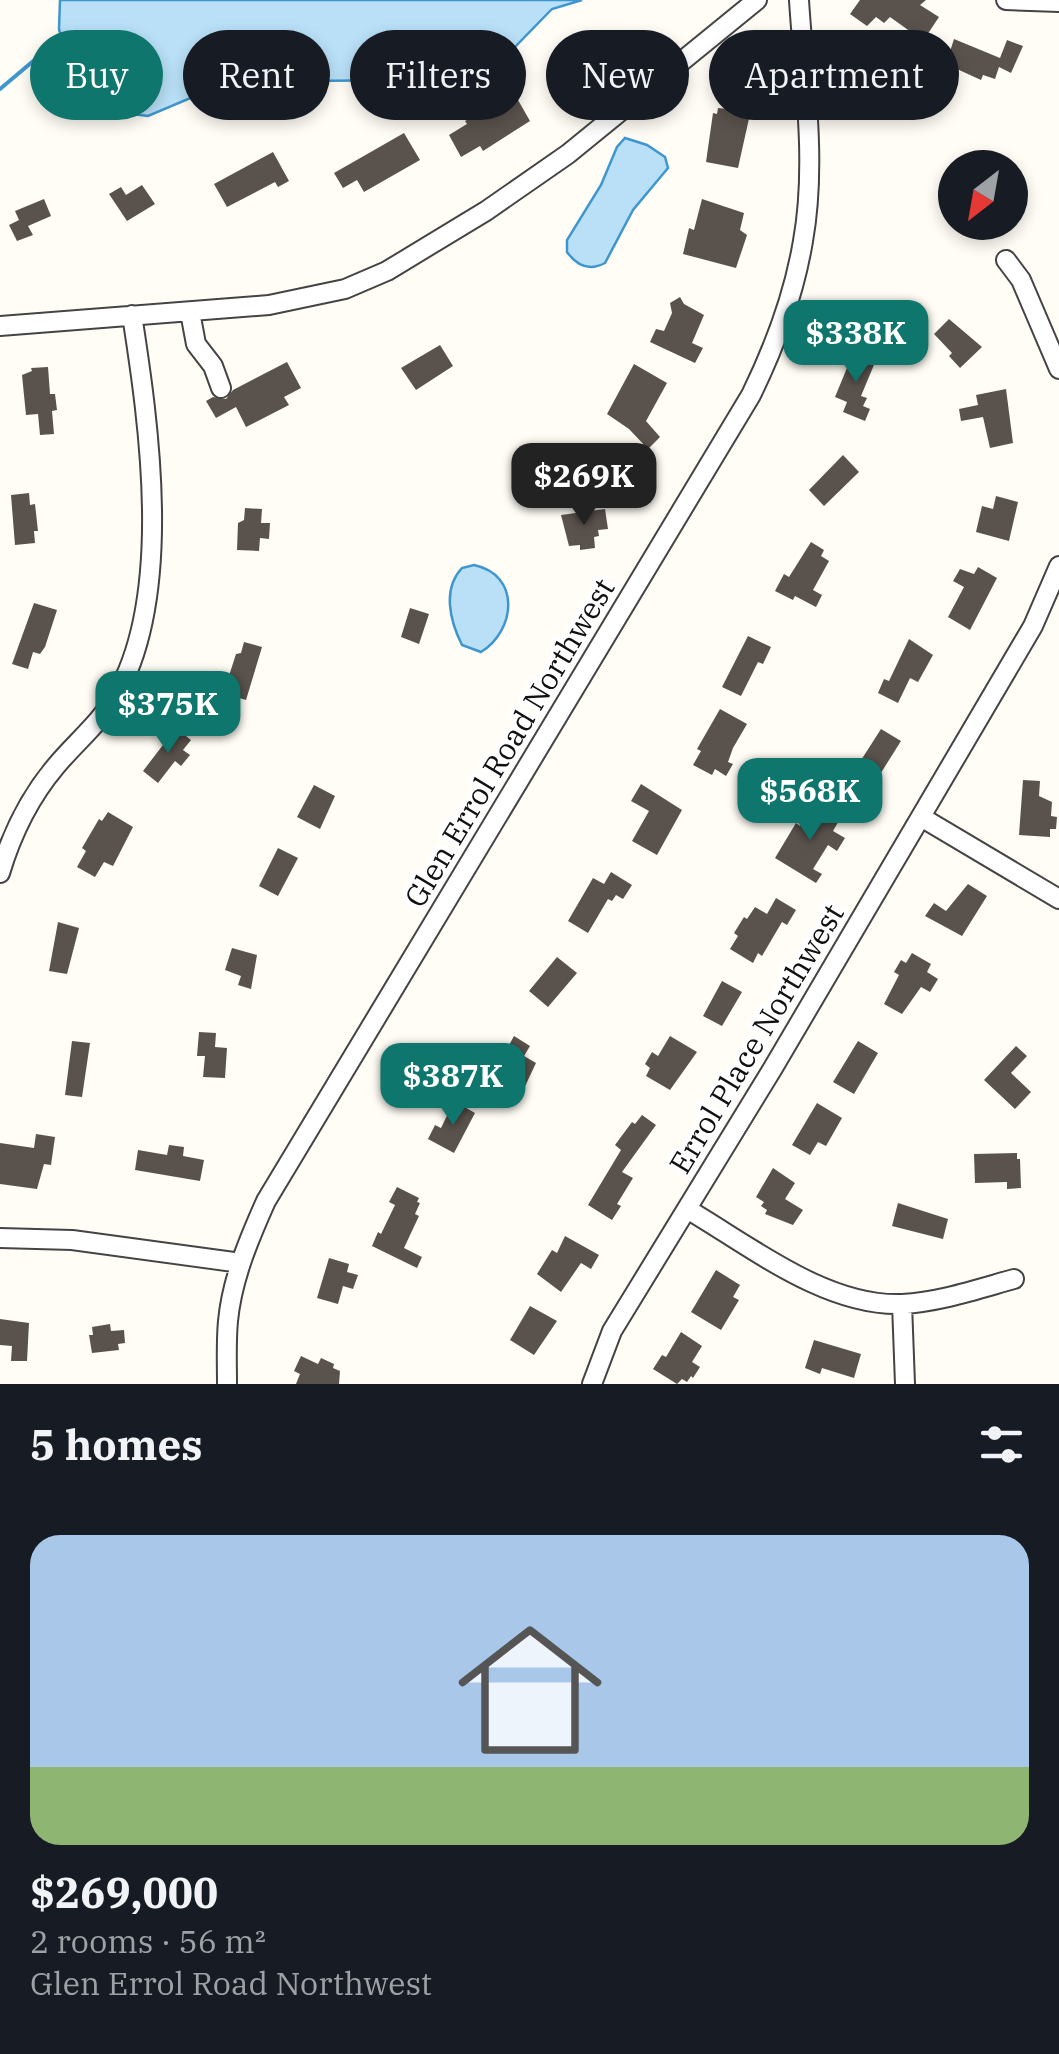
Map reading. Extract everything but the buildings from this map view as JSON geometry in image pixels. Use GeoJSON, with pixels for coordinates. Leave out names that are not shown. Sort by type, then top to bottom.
{"type":"FeatureCollection","features":[{"type":"Feature","properties":{"kind":"street"},"geometry":{"type":"LineString","coordinates":[[0,326],[298,301],[345,289],[386,271],[486,211],[568,154],[756,0]]}},
{"type":"Feature","properties":{"kind":"street","name":"Glen Errol Road Northwest"},"geometry":{"type":"LineString","coordinates":[[227,1384],[228,1320],[241,1263],[266,1201],[751,395],[769,358],[795,278],[808,204],[799,0]]}},
{"type":"Feature","properties":{"kind":"street"},"geometry":{"type":"LineString","coordinates":[[1006,0],[1059,2]]}},
{"type":"Feature","properties":{"kind":"street"},"geometry":{"type":"LineString","coordinates":[[1006,260],[1021,280],[1059,368]]}},
{"type":"Feature","properties":{"kind":"street"},"geometry":{"type":"LineString","coordinates":[[190,312],[196,344],[212,366],[220,388]]}},
{"type":"Feature","properties":{"kind":"street"},"geometry":{"type":"LineString","coordinates":[[0,873],[24,810],[57,764],[114,699],[138,640],[153,498],[146,402],[132,316]]}},
{"type":"Feature","properties":{"kind":"street","name":"Errol Place Northwest"},"geometry":{"type":"LineString","coordinates":[[592,1384],[612,1331],[1033,626],[1059,566]]}},
{"type":"Feature","properties":{"kind":"street"},"geometry":{"type":"LineString","coordinates":[[921,817],[1059,899]]}},
{"type":"Feature","properties":{"kind":"street"},"geometry":{"type":"LineString","coordinates":[[687,1209],[818,1286],[859,1299],[902,1304],[948,1298],[1014,1279]]}},
{"type":"Feature","properties":{"kind":"street"},"geometry":{"type":"LineString","coordinates":[[0,1238],[72,1240],[241,1263]]}},
{"type":"Feature","properties":{"kind":"street"},"geometry":{"type":"LineString","coordinates":[[902,1304],[906,1384]]}},
{"type":"Feature","properties":{"kind":"water"},"geometry":{"type":"Polygon","coordinates":[[[60,0],[582,0],[552,9],[526,36],[526,30],[350,30],[350,81],[330,81],[330,30],[183,30],[183,101],[163,110],[163,30],[59,29],[60,0]]]}},
{"type":"Feature","properties":{"kind":"water"},"geometry":{"type":"Polygon","coordinates":[[[625,138],[647,145],[665,157],[668,168],[633,210],[605,263],[584,266],[567,252],[567,240],[625,138]]]}},
{"type":"Feature","properties":{"kind":"water"},"geometry":{"type":"Polygon","coordinates":[[[474,565],[500,580],[508,604],[501,631],[481,652],[462,645],[450,605],[456,576],[462,568],[474,565]]]}},
{"type":"Feature","properties":{"kind":"waterway"},"geometry":{"type":"LineString","coordinates":[[0,89],[30,64]]}}]}
